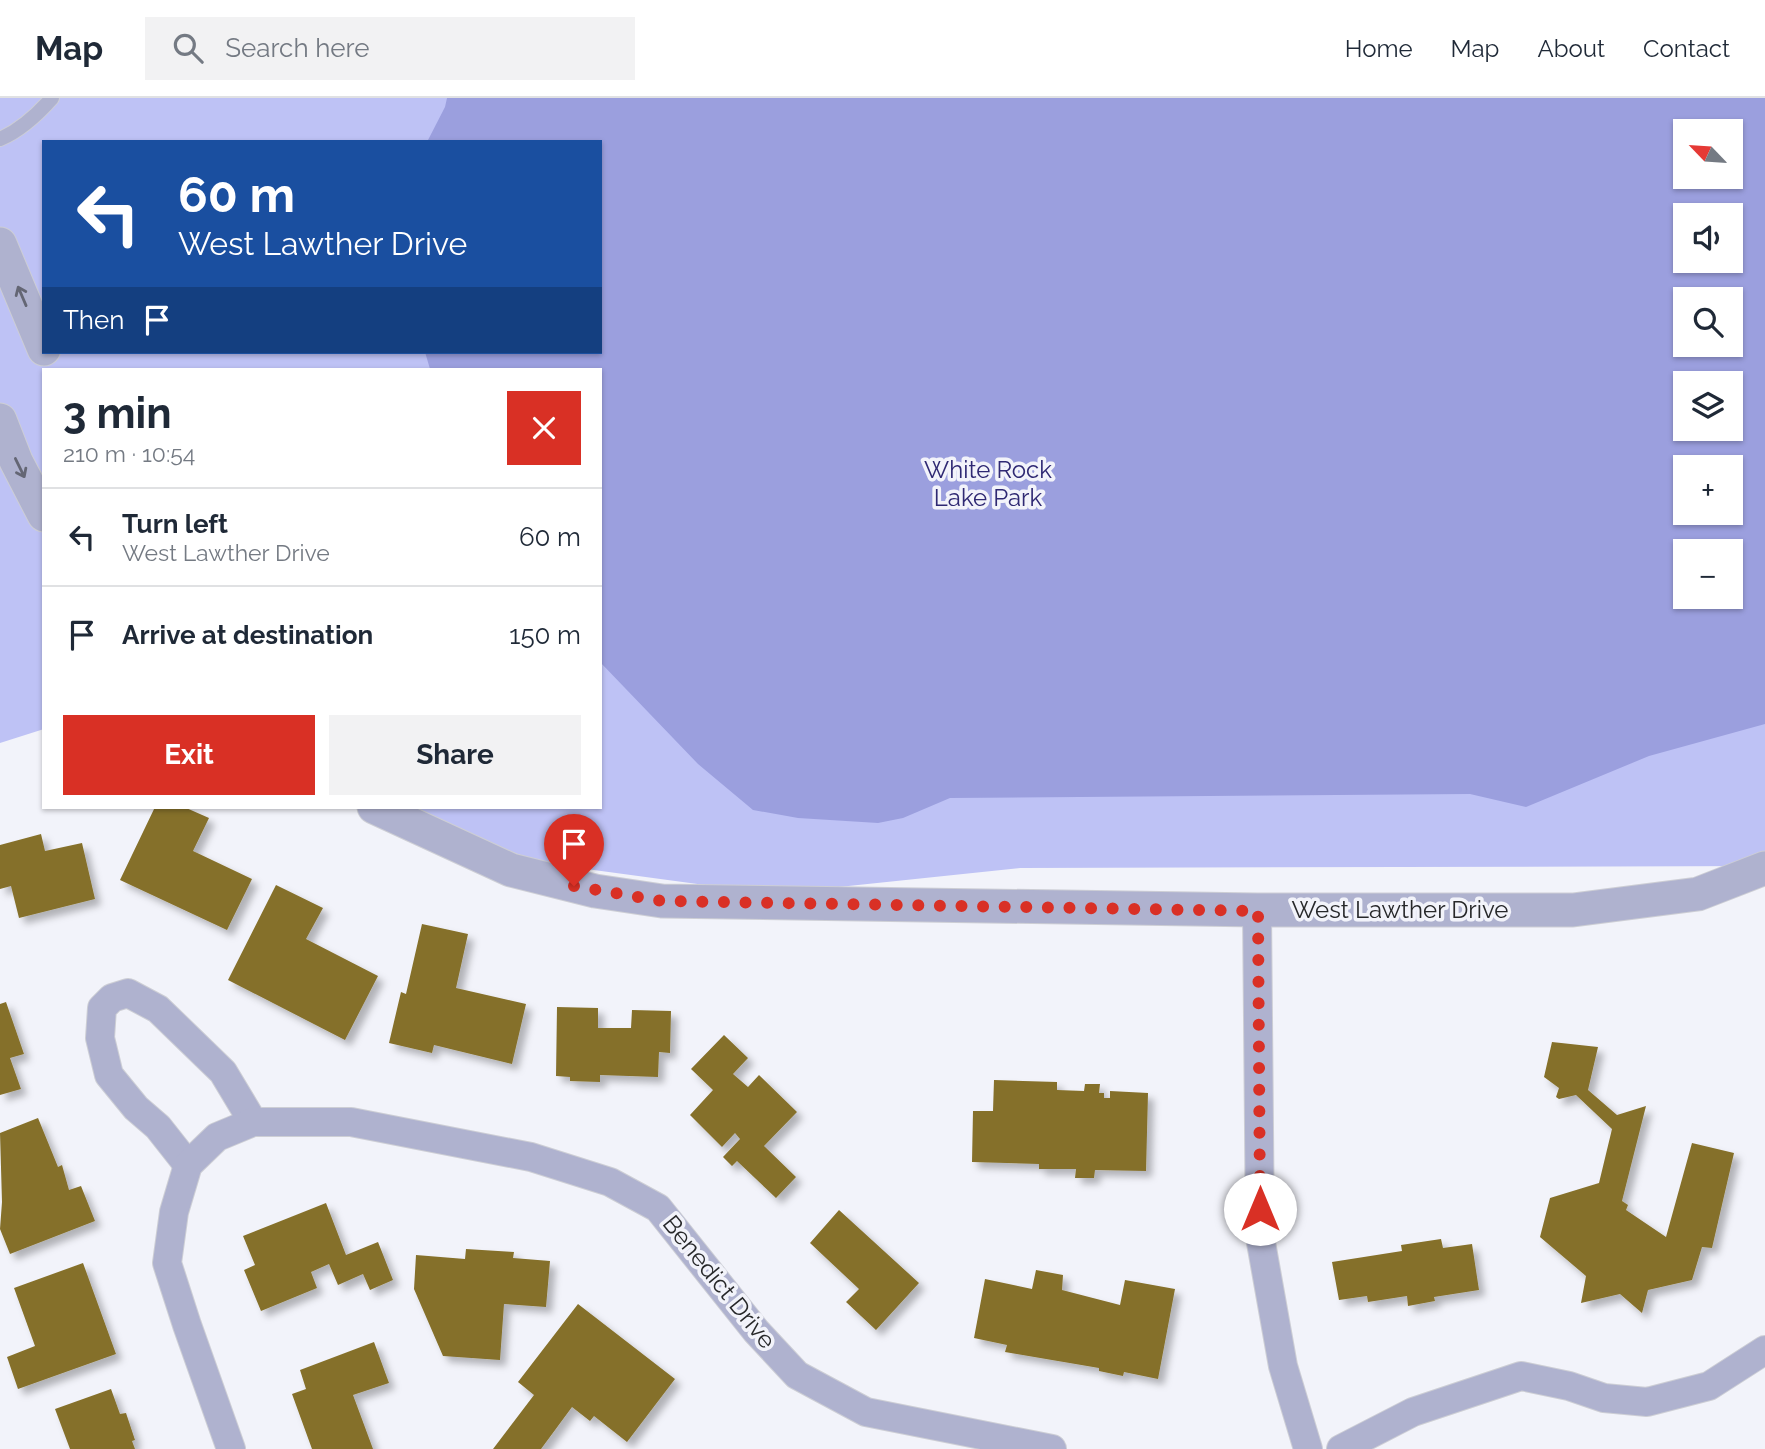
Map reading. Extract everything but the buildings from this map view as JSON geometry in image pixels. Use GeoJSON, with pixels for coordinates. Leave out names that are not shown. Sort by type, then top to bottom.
{"type":"FeatureCollection","features":[{"type":"Feature","properties":{"kind":"street"},"geometry":{"type":"LineString","coordinates":[[0,244],[42,345]]}},
{"type":"Feature","properties":{"kind":"street"},"geometry":{"type":"LineString","coordinates":[[0,420],[16,461],[42,511]]}},
{"type":"Feature","properties":{"kind":"street","name":"West Lawther Drive"},"geometry":{"type":"LineString","coordinates":[[378,809],[511,870],[595,891],[662,901],[1258,911],[1573,909],[1698,894],[1765,868]]}},
{"type":"Feature","properties":{"kind":"street"},"geometry":{"type":"LineString","coordinates":[[1258,911],[1260,1237],[1283,1366],[1308,1449]]}},
{"type":"Feature","properties":{"kind":"street"},"geometry":{"type":"LineString","coordinates":[[188,1166],[158,1127],[136,1108],[109,1075],[100,1038],[102,1008],[112,998],[128,993],[158,1009],[223,1072],[253,1122]]}},
{"type":"Feature","properties":{"kind":"street","name":"Benedict Drive"},"geometry":{"type":"LineString","coordinates":[[231,1449],[167,1263],[174,1212],[188,1166],[217,1137],[253,1122],[351,1122],[531,1157],[610,1182],[658,1208],[756,1331],[797,1376],[866,1412],[1052,1449]]}},
{"type":"Feature","properties":{"kind":"street"},"geometry":{"type":"LineString","coordinates":[[1341,1449],[1413,1412],[1521,1376],[1569,1386],[1604,1398],[1647,1402],[1709,1386],[1765,1350]]}},
{"type":"Feature","properties":{"kind":"lane"},"geometry":{"type":"LineString","coordinates":[[0,139],[35,117],[52,98]]}},
{"type":"Feature","properties":{"kind":"green space","name":"White Rock Lake Park"},"geometry":{"type":"Polygon","coordinates":[[[0,98],[1765,98],[1765,866],[1020,868],[772,894],[542,863],[396,809],[602,809],[602,368],[42,368],[42,730],[0,743],[0,98]]]}},
{"type":"Feature","properties":{"kind":"shaded area","name":"White Rock Lake Park"},"geometry":{"type":"Polygon","coordinates":[[[447,98],[1765,98],[1765,724],[1649,756],[1526,807],[1470,794],[950,798],[903,818],[878,823],[798,818],[753,810],[698,764],[602,664],[602,368],[430,368],[426,354],[602,354],[602,140],[428,140],[447,98]]]}},
{"type":"Feature","properties":{"kind":"route"},"geometry":{"type":"LineString","coordinates":[[574,886],[662,901],[1258,911],[1260,1209]]}}]}
